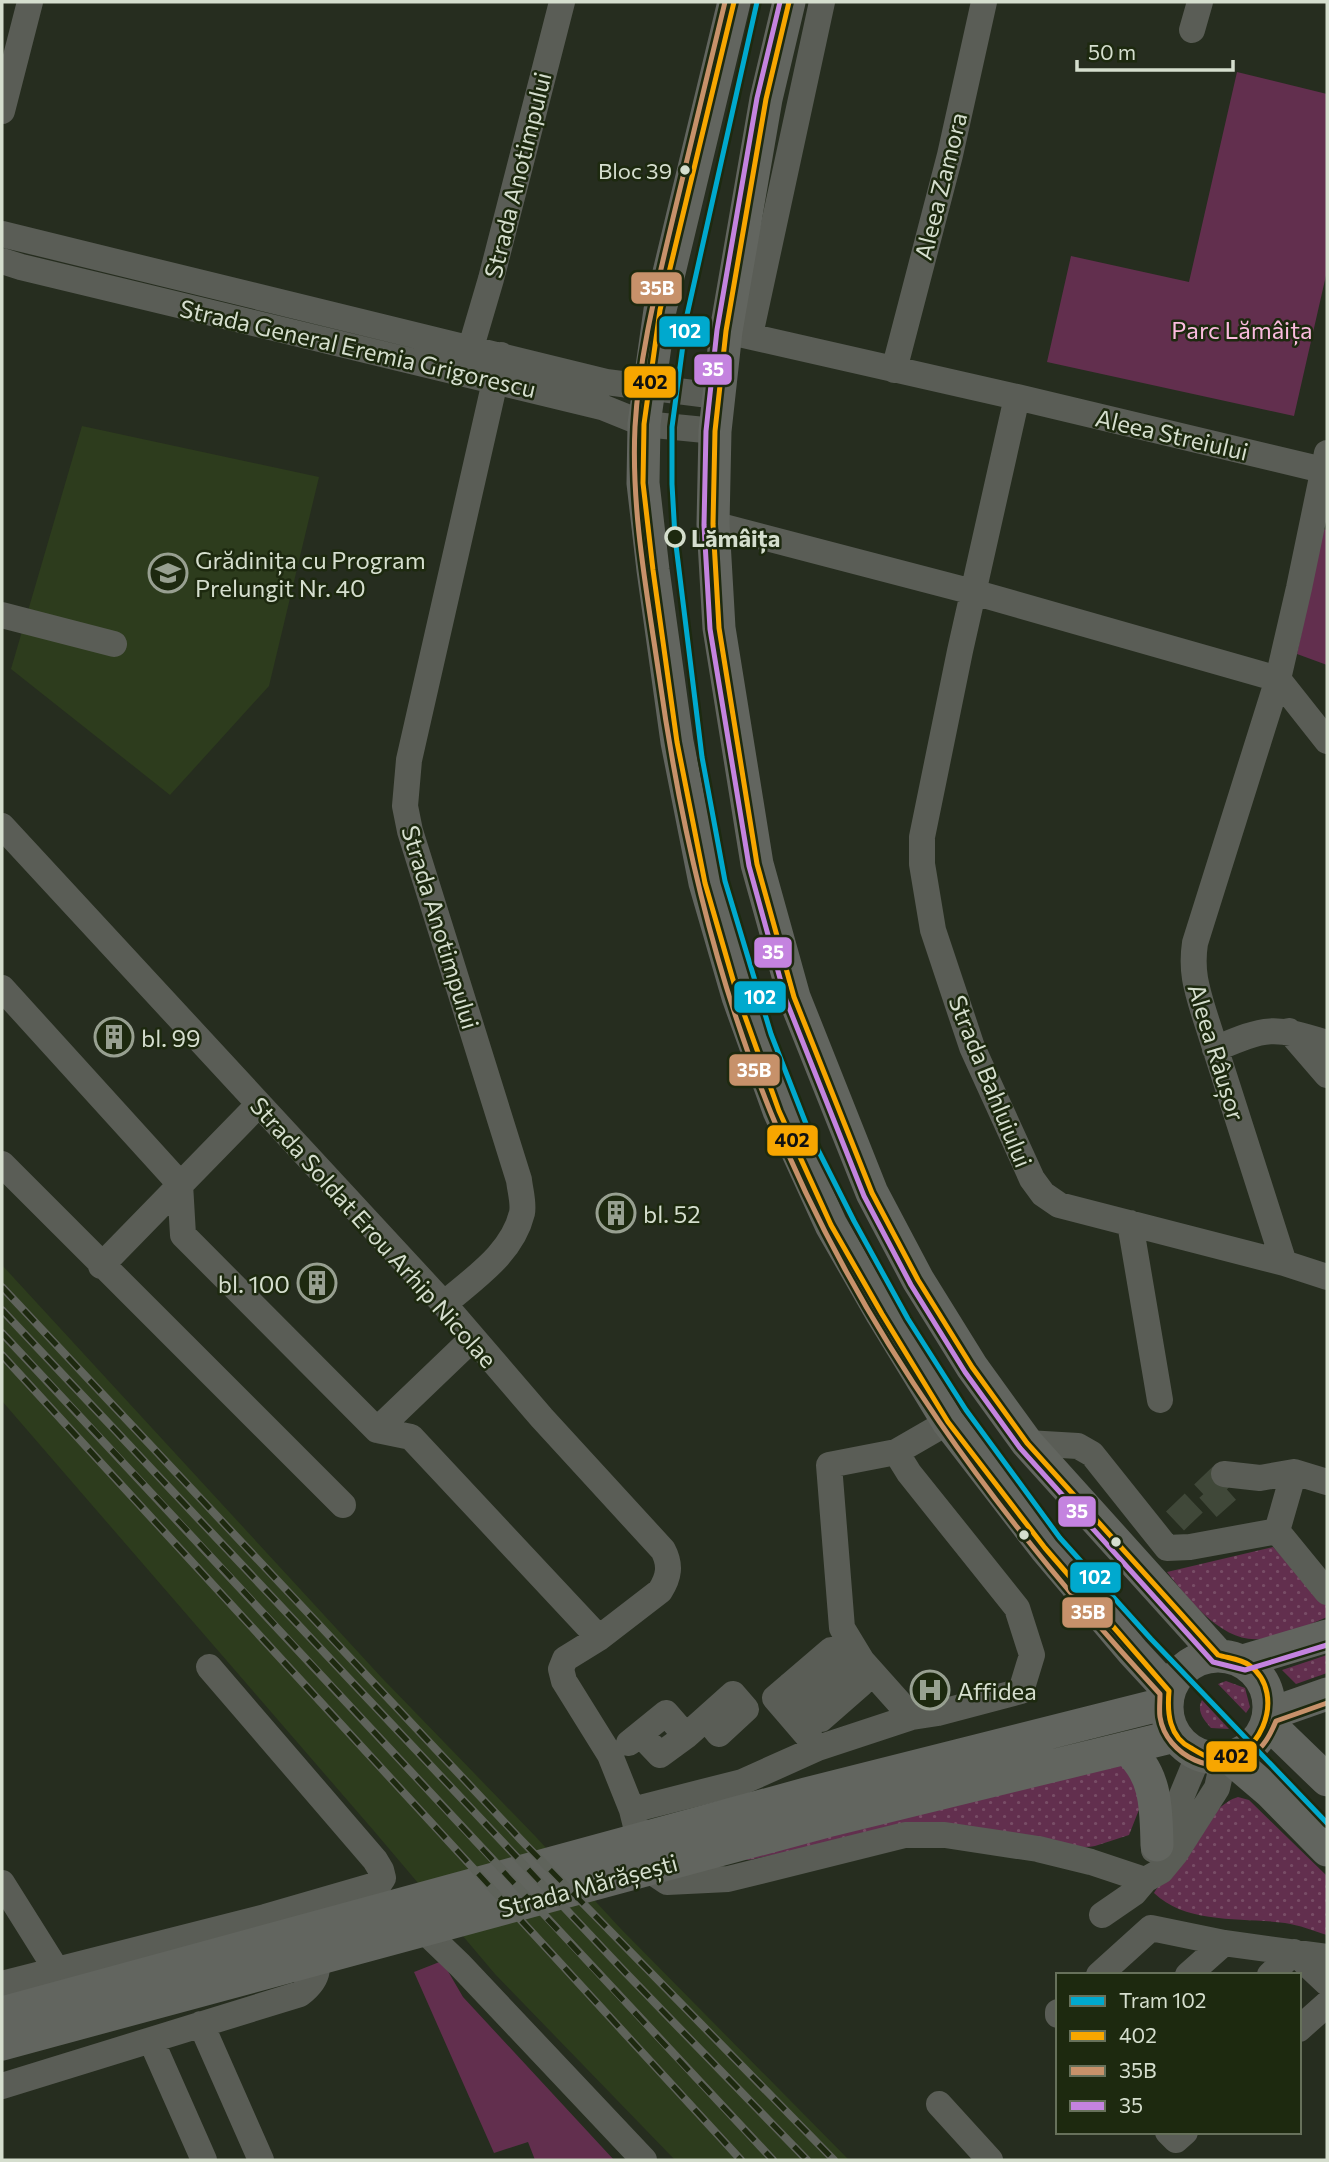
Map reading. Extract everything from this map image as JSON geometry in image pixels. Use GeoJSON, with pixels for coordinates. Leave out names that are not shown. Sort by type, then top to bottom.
{"type":"FeatureCollection","features":[{"type":"Feature","properties":{"kind":"main road"},"geometry":{"type":"LineString","coordinates":[[734,2],[660,310],[644,424],[643,483],[677,742],[705,883],[738,996],[779,1111],[831,1225],[948,1422],[1045,1548],[1168,1697]]}},
{"type":"Feature","properties":{"kind":"main road"},"geometry":{"type":"LineString","coordinates":[[789,2],[766,99],[738,333],[717,396],[715,431],[713,524],[719,628],[757,864],[794,997],[872,1193],[918,1280],[972,1367],[1027,1443],[1230,1658],[1255,1671],[1265,1684],[1269,1699],[1269,1718],[1264,1731],[1252,1745],[1207,1751]]}},
{"type":"Feature","properties":{"kind":"main road"},"geometry":{"type":"LineString","coordinates":[[1327,1636],[1230,1658],[1205,1657],[1187,1666],[1174,1680],[1168,1697],[1170,1725],[1270,1792],[1327,1850]]}},
{"type":"Feature","properties":{"kind":"main road"},"geometry":{"type":"LineString","coordinates":[[1269,1718],[1327,1694]]}},
{"type":"Feature","properties":{"kind":"main road","name":"Strada Mărășești"},"geometry":{"type":"LineString","coordinates":[[2,2013],[806,1794],[1082,1724],[1168,1697]]}},
{"type":"Feature","properties":{"kind":"main road"},"geometry":{"type":"LineString","coordinates":[[1269,1718],[1327,1780]]}},
{"type":"Feature","properties":{"kind":"main road"},"geometry":{"type":"LineString","coordinates":[[1126,1748],[1146,1770],[1153,1786],[1157,1845]]}},
{"type":"Feature","properties":{"kind":"main road","name":"Strada Mărășești"},"geometry":{"type":"LineString","coordinates":[[2,2044],[827,1821],[1126,1748],[1207,1751]]}},
{"type":"Feature","properties":{"kind":"street"},"geometry":{"type":"LineString","coordinates":[[2,111],[30,2]]}},
{"type":"Feature","properties":{"kind":"street","name":"Strada Anotimpului"},"geometry":{"type":"LineString","coordinates":[[471,347],[562,2]]}},
{"type":"Feature","properties":{"kind":"street"},"geometry":{"type":"LineString","coordinates":[[738,333],[822,2]]}},
{"type":"Feature","properties":{"kind":"street","name":"Aleea Zamora"},"geometry":{"type":"LineString","coordinates":[[894,370],[950,155],[984,2]]}},
{"type":"Feature","properties":{"kind":"street"},"geometry":{"type":"LineString","coordinates":[[1192,30],[1200,2]]}},
{"type":"Feature","properties":{"kind":"street","name":"Strada General Eremia Grigorescu"},"geometry":{"type":"LineString","coordinates":[[2,234],[606,382],[717,396]]}},
{"type":"Feature","properties":{"kind":"street","name":"Strada General Eremia Grigorescu"},"geometry":{"type":"LineString","coordinates":[[2,261],[602,407],[644,424],[715,431]]}},
{"type":"Feature","properties":{"kind":"street","name":"Aleea Streiului"},"geometry":{"type":"LineString","coordinates":[[738,333],[894,370],[1326,464]]}},
{"type":"Feature","properties":{"kind":"street","name":"Strada Anotimpului"},"geometry":{"type":"LineString","coordinates":[[444,1304],[510,1243],[523,1211],[519,1180],[410,831],[405,806],[409,760],[500,355]]}},
{"type":"Feature","properties":{"kind":"street"},"geometry":{"type":"LineString","coordinates":[[973,592],[1017,397]]}},
{"type":"Feature","properties":{"kind":"street","name":"Aleea Râușor"},"geometry":{"type":"LineString","coordinates":[[1284,1263],[1193,974],[1195,943],[1278,679],[1326,464]]}},
{"type":"Feature","properties":{"kind":"street"},"geometry":{"type":"LineString","coordinates":[[713,524],[973,592],[1278,679],[1327,741]]}},
{"type":"Feature","properties":{"kind":"street","name":"Strada Bahluiului"},"geometry":{"type":"LineString","coordinates":[[973,592],[922,837],[922,864],[933,930],[972,1047],[1032,1179],[1043,1194],[1059,1205],[1284,1263],[1327,1277]]}},
{"type":"Feature","properties":{"kind":"street"},"geometry":{"type":"LineString","coordinates":[[2,615],[114,643]]}},
{"type":"Feature","properties":{"kind":"street","name":"Strada Soldat Erou Arhip Nicolae"},"geometry":{"type":"LineString","coordinates":[[2,826],[444,1304],[542,1418],[663,1550],[669,1570],[660,1591],[599,1638]]}},
{"type":"Feature","properties":{"kind":"street"},"geometry":{"type":"LineString","coordinates":[[2,988],[180,1184],[183,1235],[377,1430],[411,1437],[599,1638],[565,1659],[561,1669],[564,1681],[610,1755],[632,1811],[644,1858],[655,1874],[667,1882],[728,1879],[905,1835],[945,1835],[1038,1849],[1091,1861],[1145,1880]]}},
{"type":"Feature","properties":{"kind":"street"},"geometry":{"type":"LineString","coordinates":[[1215,1049],[1253,1032],[1271,1030],[1289,1031],[1327,1043]]}},
{"type":"Feature","properties":{"kind":"street"},"geometry":{"type":"LineString","coordinates":[[1289,1031],[1327,1075]]}},
{"type":"Feature","properties":{"kind":"street"},"geometry":{"type":"LineString","coordinates":[[101,1266],[258,1105]]}},
{"type":"Feature","properties":{"kind":"street"},"geometry":{"type":"LineString","coordinates":[[2,1164],[101,1266],[343,1505]]}},
{"type":"Feature","properties":{"kind":"street"},"geometry":{"type":"LineString","coordinates":[[1130,1223],[1160,1400]]}},
{"type":"Feature","properties":{"kind":"street"},"geometry":{"type":"LineString","coordinates":[[377,1430],[473,1338]]}},
{"type":"Feature","properties":{"kind":"street"},"geometry":{"type":"LineString","coordinates":[[912,1717],[862,1661],[842,1628],[829,1465],[896,1452],[948,1422]]}},
{"type":"Feature","properties":{"kind":"street"},"geometry":{"type":"LineString","coordinates":[[1027,1443],[1078,1446],[1092,1454],[1189,1547],[1241,1526],[1277,1531],[1327,1592]]}},
{"type":"Feature","properties":{"kind":"street"},"geometry":{"type":"LineString","coordinates":[[632,1811],[742,1782],[818,1748],[912,1717],[938,1713],[1021,1691],[1032,1655],[1017,1608],[909,1473],[896,1452]]}},
{"type":"Feature","properties":{"kind":"street"},"geometry":{"type":"LineString","coordinates":[[1277,1531],[1294,1472]]}},
{"type":"Feature","properties":{"kind":"street"},"geometry":{"type":"LineString","coordinates":[[1224,1474],[1260,1478],[1294,1472],[1327,1482]]}},
{"type":"Feature","properties":{"kind":"street"},"geometry":{"type":"LineString","coordinates":[[818,1748],[775,1698],[798,1693],[845,1666]]}},
{"type":"Feature","properties":{"kind":"street"},"geometry":{"type":"LineString","coordinates":[[2,1984],[265,1917],[379,1884],[383,1878],[382,1870],[374,1860],[209,1667]]}},
{"type":"Feature","properties":{"kind":"street"},"geometry":{"type":"LineString","coordinates":[[610,1755],[641,1735],[660,1755],[706,1718]]}},
{"type":"Feature","properties":{"kind":"street"},"geometry":{"type":"LineString","coordinates":[[1145,1880],[1146,1861],[1170,1824],[1207,1751]]}},
{"type":"Feature","properties":{"kind":"street"},"geometry":{"type":"LineString","coordinates":[[1102,1915],[1134,1893],[1145,1880],[1161,1871],[1175,1854],[1217,1788],[1207,1751]]}},
{"type":"Feature","properties":{"kind":"street"},"geometry":{"type":"LineString","coordinates":[[2,1883],[56,1969]]}},
{"type":"Feature","properties":{"kind":"street"},"geometry":{"type":"LineString","coordinates":[[379,1884],[460,1965],[643,2160]]}},
{"type":"Feature","properties":{"kind":"street"},"geometry":{"type":"LineString","coordinates":[[2,2086],[300,1994],[313,1984],[318,1968],[311,1944],[296,1926],[283,1919],[265,1917]]}},
{"type":"Feature","properties":{"kind":"street"},"geometry":{"type":"LineString","coordinates":[[1101,1973],[1151,1928],[1327,1957]]}},
{"type":"Feature","properties":{"kind":"street"},"geometry":{"type":"LineString","coordinates":[[1190,1973],[1224,1942]]}},
{"type":"Feature","properties":{"kind":"street"},"geometry":{"type":"LineString","coordinates":[[1272,1973],[1294,1952]]}},
{"type":"Feature","properties":{"kind":"street"},"geometry":{"type":"LineString","coordinates":[[1294,1952],[1327,1983]]}},
{"type":"Feature","properties":{"kind":"street"},"geometry":{"type":"LineString","coordinates":[[1301,2027],[1327,2004]]}},
{"type":"Feature","properties":{"kind":"street"},"geometry":{"type":"LineString","coordinates":[[201,2024],[261,2160]]}},
{"type":"Feature","properties":{"kind":"street"},"geometry":{"type":"LineString","coordinates":[[151,2040],[204,2160]]}},
{"type":"Feature","properties":{"kind":"street"},"geometry":{"type":"LineString","coordinates":[[939,2104],[990,2160]]}},
{"type":"Feature","properties":{"kind":"street"},"geometry":{"type":"LineString","coordinates":[[1170,2134],[1175,2140],[1182,2134]]}},
{"type":"Feature","properties":{"kind":"shaded area","name":"Grădinița cu Program Prelungit Nr. 40"},"geometry":{"type":"Polygon","coordinates":[[[82,426],[319,477],[269,686],[170,795],[11,669],[82,426]]]}},
{"type":"Feature","properties":{"kind":"shaded area"},"geometry":{"type":"Polygon","coordinates":[[[2,1265],[382,1678],[621,1929],[849,2160],[675,2160],[495,1974],[2,1401],[2,1265]]]}},
{"type":"Feature","properties":{"kind":"green space","name":"Parc Lămâița"},"geometry":{"type":"Polygon","coordinates":[[[1237,72],[1327,94],[1327,271],[1294,416],[1047,362],[1071,256],[1189,282],[1237,72]]]}},
{"type":"Feature","properties":{"kind":"green space"},"geometry":{"type":"Polygon","coordinates":[[[1323,529],[1327,530],[1327,665],[1297,654],[1323,529]]]}},
{"type":"Feature","properties":{"kind":"green space"},"geometry":{"type":"Polygon","coordinates":[[[1273,1547],[1327,1605],[1327,1617],[1278,1636],[1246,1638],[1219,1627],[1207,1617],[1167,1572],[1273,1547]]]}},
{"type":"Feature","properties":{"kind":"green space"},"geometry":{"type":"Polygon","coordinates":[[[1327,1655],[1327,1673],[1296,1684],[1282,1670],[1327,1655]]]}},
{"type":"Feature","properties":{"kind":"green space"},"geometry":{"type":"Polygon","coordinates":[[[1226,1681],[1245,1688],[1250,1707],[1246,1713],[1218,1684],[1226,1681]]]}},
{"type":"Feature","properties":{"kind":"green space"},"geometry":{"type":"Polygon","coordinates":[[[1202,1700],[1229,1729],[1211,1728],[1200,1712],[1202,1700]]]}},
{"type":"Feature","properties":{"kind":"green space"},"geometry":{"type":"Polygon","coordinates":[[[1114,1747],[1146,1792],[1129,1835],[1095,1846],[1069,1850],[906,1827],[749,1860],[729,1857],[1114,1747]]]}},
{"type":"Feature","properties":{"kind":"green space"},"geometry":{"type":"Polygon","coordinates":[[[1238,1797],[1249,1800],[1327,1876],[1327,1935],[1285,1923],[1199,1915],[1167,1903],[1154,1893],[1203,1824],[1227,1802],[1238,1797]]]}},
{"type":"Feature","properties":{"kind":"green space"},"geometry":{"type":"Polygon","coordinates":[[[442,1961],[463,1997],[614,2160],[535,2160],[528,2142],[494,2153],[414,1972],[442,1961]]]}},
{"type":"Feature","properties":{"kind":"tunnel"},"geometry":{"type":"LineString","coordinates":[[1175,1521],[1224,1474]]}},
{"type":"Feature","properties":{"kind":"tunnel"},"geometry":{"type":"LineString","coordinates":[[1209,1489],[1234,1517]]}},
{"type":"Feature","properties":{"kind":"railway"},"geometry":{"type":"LineString","coordinates":[[2,1287],[521,1840],[834,2160]]}},
{"type":"Feature","properties":{"kind":"railway"},"geometry":{"type":"LineString","coordinates":[[2,1310],[623,1970],[807,2160]]}},
{"type":"Feature","properties":{"kind":"railway"},"geometry":{"type":"LineString","coordinates":[[2,1333],[773,2160]]}},
{"type":"Feature","properties":{"kind":"railway"},"geometry":{"type":"LineString","coordinates":[[2,1355],[741,2160]]}},
{"type":"Feature","properties":{"kind":"tram line","name":"102"},"geometry":{"type":"LineString","coordinates":[[757,2],[687,315],[672,427],[672,484],[675,537],[702,757],[725,881],[771,1034],[810,1134],[854,1221],[908,1319],[966,1410],[1060,1538],[1151,1639],[1327,1823]]}},
{"type":"Feature","properties":{"kind":"transit line","name":"35B"},"geometry":{"type":"LineString","coordinates":[[725,2],[650,321],[640,374],[634,458],[641,551],[677,787],[702,898],[732,1007],[771,1113],[806,1194],[846,1272],[891,1348],[990,1493],[1101,1629],[1160,1694],[1160,1717],[1164,1731],[1172,1743],[1195,1760],[1223,1766],[1238,1763],[1260,1749],[1276,1721],[1327,1703]]}},
{"type":"Feature","properties":{"kind":"transit line","name":"402"},"geometry":{"type":"LineString","coordinates":[[734,2],[660,310],[644,424],[643,483],[653,570],[677,742],[705,883],[738,997],[779,1111],[831,1225],[882,1314],[948,1422],[1045,1548],[1169,1691],[1169,1716],[1178,1738],[1210,1758],[1227,1758],[1242,1752],[1254,1741],[1263,1726],[1267,1693],[1261,1678],[1246,1663],[1218,1655],[1027,1443],[972,1367],[918,1280],[872,1193],[794,997],[757,864],[719,628],[713,524],[715,431],[726,331],[766,99],[789,2]]}},
{"type":"Feature","properties":{"kind":"transit line","name":"35"},"geometry":{"type":"LineString","coordinates":[[780,2],[757,98],[717,330],[706,431],[704,525],[710,629],[749,866],[786,1000],[864,1196],[911,1285],[965,1372],[1020,1448],[1213,1662],[1245,1670],[1327,1645]]}},
{"type":"Feature","properties":{"kind":"place","name":"Bloc 39"},"geometry":{"type":"Point","coordinates":[685,170]}},
{"type":"Feature","properties":{"kind":"place","name":"Lămâița"},"geometry":{"type":"Point","coordinates":[675,537]}},
{"type":"Feature","properties":{"kind":"place","name":"Grădinița cu Program Prelungit Nr. 40"},"geometry":{"type":"Point","coordinates":[168,573]}},
{"type":"Feature","properties":{"kind":"place","name":"bl. 99"},"geometry":{"type":"Point","coordinates":[114,1037]}},
{"type":"Feature","properties":{"kind":"place","name":"bl. 52"},"geometry":{"type":"Point","coordinates":[616,1213]}},
{"type":"Feature","properties":{"kind":"place","name":"bl. 100"},"geometry":{"type":"Point","coordinates":[317,1283]}},
{"type":"Feature","properties":{"kind":"place","name":"Affidea"},"geometry":{"type":"Point","coordinates":[930,1690]}}]}
